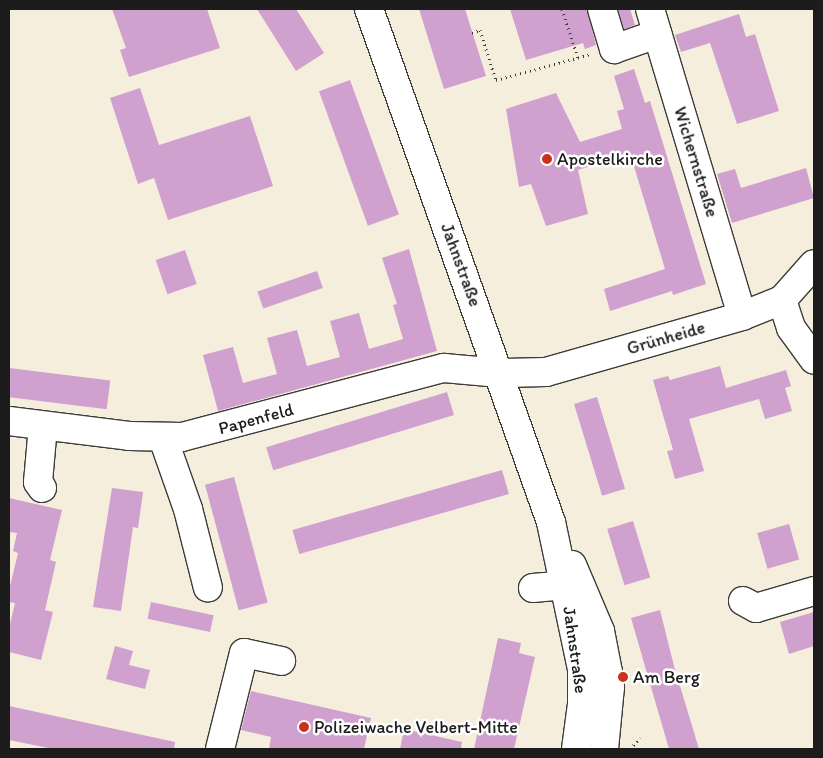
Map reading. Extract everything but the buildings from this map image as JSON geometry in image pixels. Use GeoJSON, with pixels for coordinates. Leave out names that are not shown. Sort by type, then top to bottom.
{"type":"FeatureCollection","features":[{"type":"Feature","properties":{"kind":"street","name":"Jahnstraße"},"geometry":{"type":"LineString","coordinates":[[369,9],[500,373],[551,522],[566,584],[582,669],[582,704],[576,749]]}},
{"type":"Feature","properties":{"kind":"street"},"geometry":{"type":"LineString","coordinates":[[602,9],[614,48],[654,21]]}},
{"type":"Feature","properties":{"kind":"street","name":"Wichernstraße"},"geometry":{"type":"LineString","coordinates":[[654,21],[742,316]]}},
{"type":"Feature","properties":{"kind":"street","name":"Grünheide"},"geometry":{"type":"LineString","coordinates":[[500,373],[546,372],[742,316],[782,300],[814,264]]}},
{"type":"Feature","properties":{"kind":"street"},"geometry":{"type":"LineString","coordinates":[[782,300],[791,328],[814,360]]}},
{"type":"Feature","properties":{"kind":"street","name":"Papenfeld"},"geometry":{"type":"LineString","coordinates":[[9,421],[163,438],[192,435],[444,368],[500,373]]}},
{"type":"Feature","properties":{"kind":"street"},"geometry":{"type":"LineString","coordinates":[[42,488],[38,482],[44,426]]}},
{"type":"Feature","properties":{"kind":"street"},"geometry":{"type":"LineString","coordinates":[[163,438],[188,508],[208,588]]}},
{"type":"Feature","properties":{"kind":"street","name":"Jahnstraße"},"geometry":{"type":"LineString","coordinates":[[551,522],[586,593],[600,631],[610,687],[604,749]]}},
{"type":"Feature","properties":{"kind":"street"},"geometry":{"type":"LineString","coordinates":[[533,588],[566,584]]}},
{"type":"Feature","properties":{"kind":"street"},"geometry":{"type":"LineString","coordinates":[[743,601],[756,608],[814,591]]}},
{"type":"Feature","properties":{"kind":"street"},"geometry":{"type":"LineString","coordinates":[[220,749],[244,653],[281,662]]}},
{"type":"Feature","properties":{"kind":"path"},"geometry":{"type":"LineString","coordinates":[[562,9],[578,58]]}},
{"type":"Feature","properties":{"kind":"path"},"geometry":{"type":"LineString","coordinates":[[472,33],[480,30],[496,80],[614,48]]}},
{"type":"Feature","properties":{"kind":"path"},"geometry":{"type":"LineString","coordinates":[[630,749],[640,738]]}},
{"type":"Feature","properties":{"kind":"place","name":"Apostelkirche"},"geometry":{"type":"Point","coordinates":[547,159]}},
{"type":"Feature","properties":{"kind":"place","name":"Am Berg"},"geometry":{"type":"Point","coordinates":[623,677]}},
{"type":"Feature","properties":{"kind":"place","name":"Polizeiwache Velbert-Mitte"},"geometry":{"type":"Point","coordinates":[304,727]}}]}
